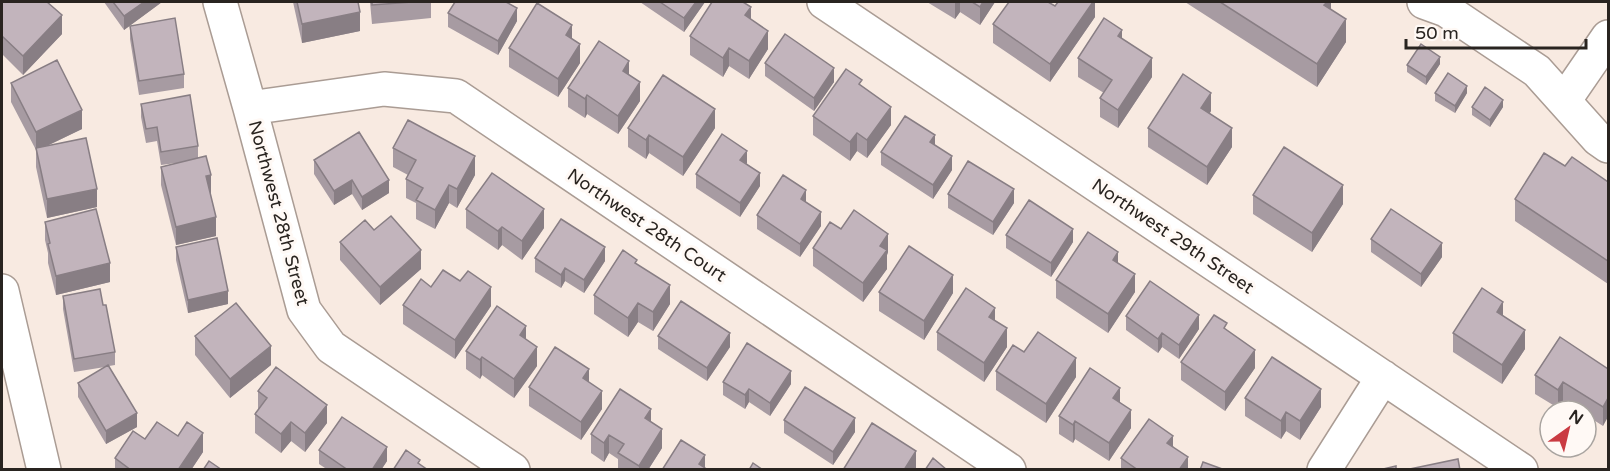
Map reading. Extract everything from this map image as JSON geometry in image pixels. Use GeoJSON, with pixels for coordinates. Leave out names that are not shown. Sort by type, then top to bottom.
{"type":"FeatureCollection","features":[{"type":"Feature","properties":{"kind":"street","name":"Northwest 28th Street"},"geometry":{"type":"LineString","coordinates":[[220,2],[304,310],[331,347],[513,470]]}},
{"type":"Feature","properties":{"kind":"street","name":"Northwest 29th Street"},"geometry":{"type":"LineString","coordinates":[[824,2],[1521,470]]}},
{"type":"Feature","properties":{"kind":"street"},"geometry":{"type":"LineString","coordinates":[[1424,2],[1446,10],[1536,71],[1598,139],[1608,146]]}},
{"type":"Feature","properties":{"kind":"street"},"geometry":{"type":"LineString","coordinates":[[1564,101],[1608,37]]}},
{"type":"Feature","properties":{"kind":"street","name":"Northwest 28th Court"},"geometry":{"type":"LineString","coordinates":[[250,108],[384,89],[456,96],[1009,470]]}},
{"type":"Feature","properties":{"kind":"street"},"geometry":{"type":"LineString","coordinates":[[2,291],[44,470]]}},
{"type":"Feature","properties":{"kind":"street"},"geometry":{"type":"LineString","coordinates":[[1324,470],[1383,377]]}},
{"type":"Feature","properties":{"kind":"building"},"geometry":{"type":"Polygon","coordinates":[[[2,2],[47,2],[62,15],[23,56],[2,36],[2,2]]]}},
{"type":"Feature","properties":{"kind":"building"},"geometry":{"type":"Polygon","coordinates":[[[113,2],[144,2],[124,16],[113,2]]]}},
{"type":"Feature","properties":{"kind":"building"},"geometry":{"type":"Polygon","coordinates":[[[297,2],[358,2],[360,12],[302,24],[297,2]]]}},
{"type":"Feature","properties":{"kind":"building"},"geometry":{"type":"Polygon","coordinates":[[[372,2],[412,2],[372,5],[372,2]]]}},
{"type":"Feature","properties":{"kind":"building"},"geometry":{"type":"Polygon","coordinates":[[[455,2],[506,2],[517,8],[498,41],[448,13],[455,2]]]}},
{"type":"Feature","properties":{"kind":"building"},"geometry":{"type":"Polygon","coordinates":[[[660,2],[696,2],[684,18],[660,2]]]}},
{"type":"Feature","properties":{"kind":"building"},"geometry":{"type":"Polygon","coordinates":[[[712,2],[743,2],[751,7],[745,15],[768,31],[749,61],[729,48],[723,58],[690,36],[712,2]]]}},
{"type":"Feature","properties":{"kind":"building"},"geometry":{"type":"Polygon","coordinates":[[[972,2],[983,2],[980,7],[972,2]]]}},
{"type":"Feature","properties":{"kind":"building"},"geometry":{"type":"Polygon","coordinates":[[[1009,2],[1048,2],[1055,6],[1058,2],[1093,2],[1050,64],[993,24],[1009,2]]]}},
{"type":"Feature","properties":{"kind":"building"},"geometry":{"type":"Polygon","coordinates":[[[1220,2],[1327,2],[1324,5],[1346,19],[1317,64],[1220,2]]]}},
{"type":"Feature","properties":{"kind":"building"},"geometry":{"type":"Polygon","coordinates":[[[537,3],[572,25],[566,35],[580,44],[558,79],[509,48],[537,3]]]}},
{"type":"Feature","properties":{"kind":"building"},"geometry":{"type":"Polygon","coordinates":[[[175,18],[184,74],[139,81],[130,26],[175,18]]]}},
{"type":"Feature","properties":{"kind":"building"},"geometry":{"type":"Polygon","coordinates":[[[1104,18],[1122,30],[1118,36],[1152,58],[1118,110],[1100,98],[1112,80],[1078,58],[1104,18]]]}},
{"type":"Feature","properties":{"kind":"building"},"geometry":{"type":"Polygon","coordinates":[[[785,34],[834,68],[814,98],[765,63],[785,34]]]}},
{"type":"Feature","properties":{"kind":"building"},"geometry":{"type":"Polygon","coordinates":[[[599,41],[629,61],[623,71],[640,82],[618,116],[587,95],[585,99],[568,88],[599,41]]]}},
{"type":"Feature","properties":{"kind":"building"},"geometry":{"type":"Polygon","coordinates":[[[1421,44],[1440,57],[1426,77],[1407,65],[1421,44]]]}},
{"type":"Feature","properties":{"kind":"building"},"geometry":{"type":"Polygon","coordinates":[[[57,60],[82,110],[36,132],[11,83],[57,60]]]}},
{"type":"Feature","properties":{"kind":"building"},"geometry":{"type":"Polygon","coordinates":[[[846,69],[862,80],[859,84],[891,107],[867,140],[857,133],[850,142],[813,116],[846,69]]]}},
{"type":"Feature","properties":{"kind":"building"},"geometry":{"type":"Polygon","coordinates":[[[1448,73],[1467,86],[1455,106],[1435,93],[1448,73]]]}},
{"type":"Feature","properties":{"kind":"building"},"geometry":{"type":"Polygon","coordinates":[[[1183,74],[1211,93],[1201,108],[1232,128],[1207,167],[1148,128],[1183,74]]]}},
{"type":"Feature","properties":{"kind":"building"},"geometry":{"type":"Polygon","coordinates":[[[663,75],[715,109],[683,157],[649,135],[646,140],[628,128],[663,75]]]}},
{"type":"Feature","properties":{"kind":"building"},"geometry":{"type":"Polygon","coordinates":[[[1485,87],[1503,100],[1490,120],[1472,107],[1485,87]]]}},
{"type":"Feature","properties":{"kind":"building"},"geometry":{"type":"Polygon","coordinates":[[[190,95],[198,146],[161,152],[157,127],[146,129],[141,104],[190,95]]]}},
{"type":"Feature","properties":{"kind":"building"},"geometry":{"type":"Polygon","coordinates":[[[905,116],[935,135],[930,142],[952,156],[933,185],[881,152],[905,116]]]}},
{"type":"Feature","properties":{"kind":"building"},"geometry":{"type":"Polygon","coordinates":[[[408,120],[475,156],[457,189],[449,185],[435,210],[416,200],[423,188],[406,179],[416,160],[393,148],[408,120]]]}},
{"type":"Feature","properties":{"kind":"building"},"geometry":{"type":"Polygon","coordinates":[[[359,132],[389,180],[362,197],[352,180],[334,191],[314,160],[359,132]]]}},
{"type":"Feature","properties":{"kind":"building"},"geometry":{"type":"Polygon","coordinates":[[[722,134],[747,151],[740,160],[760,173],[740,203],[696,174],[722,134]]]}},
{"type":"Feature","properties":{"kind":"building"},"geometry":{"type":"Polygon","coordinates":[[[86,138],[97,189],[47,199],[36,148],[86,138]]]}},
{"type":"Feature","properties":{"kind":"building"},"geometry":{"type":"Polygon","coordinates":[[[1284,147],[1343,185],[1312,233],[1253,195],[1284,147]]]}},
{"type":"Feature","properties":{"kind":"building"},"geometry":{"type":"Polygon","coordinates":[[[1544,153],[1565,166],[1572,157],[1608,182],[1608,261],[1515,199],[1544,153]]]}},
{"type":"Feature","properties":{"kind":"building"},"geometry":{"type":"Polygon","coordinates":[[[206,156],[211,175],[206,176],[216,217],[176,227],[161,167],[206,156]]]}},
{"type":"Feature","properties":{"kind":"building"},"geometry":{"type":"Polygon","coordinates":[[[968,161],[1014,189],[993,222],[948,194],[968,161]]]}},
{"type":"Feature","properties":{"kind":"building"},"geometry":{"type":"Polygon","coordinates":[[[492,173],[544,209],[522,241],[502,227],[498,231],[466,209],[492,173]]]}},
{"type":"Feature","properties":{"kind":"building"},"geometry":{"type":"Polygon","coordinates":[[[783,175],[806,190],[801,199],[821,212],[800,244],[757,215],[783,175]]]}},
{"type":"Feature","properties":{"kind":"building"},"geometry":{"type":"Polygon","coordinates":[[[1029,200],[1073,229],[1051,263],[1006,235],[1029,200]]]}},
{"type":"Feature","properties":{"kind":"building"},"geometry":{"type":"Polygon","coordinates":[[[96,209],[110,263],[56,276],[45,222],[96,209]]]}},
{"type":"Feature","properties":{"kind":"building"},"geometry":{"type":"Polygon","coordinates":[[[1391,209],[1442,243],[1421,274],[1371,239],[1391,209]]]}},
{"type":"Feature","properties":{"kind":"building"},"geometry":{"type":"Polygon","coordinates":[[[854,210],[888,234],[880,246],[887,250],[863,283],[813,248],[830,222],[841,229],[854,210]]]}},
{"type":"Feature","properties":{"kind":"building"},"geometry":{"type":"Polygon","coordinates":[[[391,216],[421,250],[380,287],[340,242],[365,220],[374,230],[391,216]]]}},
{"type":"Feature","properties":{"kind":"building"},"geometry":{"type":"Polygon","coordinates":[[[561,219],[605,247],[584,280],[565,268],[561,275],[535,258],[561,219]]]}},
{"type":"Feature","properties":{"kind":"building"},"geometry":{"type":"Polygon","coordinates":[[[1088,232],[1118,252],[1113,260],[1135,274],[1108,314],[1056,280],[1088,232]]]}},
{"type":"Feature","properties":{"kind":"building"},"geometry":{"type":"Polygon","coordinates":[[[217,238],[228,291],[188,300],[176,247],[217,238]]]}},
{"type":"Feature","properties":{"kind":"building"},"geometry":{"type":"Polygon","coordinates":[[[909,246],[953,275],[924,321],[879,292],[909,246]]]}},
{"type":"Feature","properties":{"kind":"building"},"geometry":{"type":"Polygon","coordinates":[[[623,250],[637,260],[635,263],[670,285],[653,312],[638,303],[628,318],[594,295],[623,250]]]}},
{"type":"Feature","properties":{"kind":"building"},"geometry":{"type":"Polygon","coordinates":[[[443,270],[460,281],[468,271],[491,287],[455,340],[403,305],[421,279],[431,287],[443,270]]]}},
{"type":"Feature","properties":{"kind":"building"},"geometry":{"type":"Polygon","coordinates":[[[1150,281],[1199,315],[1179,345],[1162,333],[1158,339],[1126,316],[1150,281]]]}},
{"type":"Feature","properties":{"kind":"building"},"geometry":{"type":"Polygon","coordinates":[[[966,288],[995,308],[989,317],[1007,328],[984,363],[937,332],[966,288]]]}},
{"type":"Feature","properties":{"kind":"building"},"geometry":{"type":"Polygon","coordinates":[[[1482,288],[1503,302],[1497,312],[1525,330],[1502,365],[1453,333],[1482,288]]]}},
{"type":"Feature","properties":{"kind":"building"},"geometry":{"type":"Polygon","coordinates":[[[100,289],[103,305],[106,305],[115,352],[74,359],[63,296],[100,289]]]}},
{"type":"Feature","properties":{"kind":"building"},"geometry":{"type":"Polygon","coordinates":[[[681,301],[730,333],[707,368],[658,336],[681,301]]]}},
{"type":"Feature","properties":{"kind":"building"},"geometry":{"type":"Polygon","coordinates":[[[236,303],[271,346],[230,379],[195,336],[236,303]]]}},
{"type":"Feature","properties":{"kind":"building"},"geometry":{"type":"Polygon","coordinates":[[[497,306],[526,326],[520,335],[537,347],[514,379],[482,357],[480,360],[466,351],[497,306]]]}},
{"type":"Feature","properties":{"kind":"building"},"geometry":{"type":"Polygon","coordinates":[[[1214,315],[1227,323],[1224,328],[1255,350],[1225,392],[1181,362],[1214,315]]]}},
{"type":"Feature","properties":{"kind":"building"},"geometry":{"type":"Polygon","coordinates":[[[1038,332],[1076,358],[1046,404],[996,371],[1013,345],[1024,352],[1038,332]]]}},
{"type":"Feature","properties":{"kind":"building"},"geometry":{"type":"Polygon","coordinates":[[[1560,337],[1608,369],[1608,398],[1603,407],[1598,404],[1598,399],[1590,399],[1563,382],[1558,390],[1535,375],[1560,337]]]}},
{"type":"Feature","properties":{"kind":"building"},"geometry":{"type":"Polygon","coordinates":[[[747,343],[791,371],[770,403],[749,389],[745,395],[723,382],[747,343]]]}},
{"type":"Feature","properties":{"kind":"building"},"geometry":{"type":"Polygon","coordinates":[[[555,347],[589,369],[583,378],[602,391],[581,422],[529,387],[555,347]]]}},
{"type":"Feature","properties":{"kind":"building"},"geometry":{"type":"Polygon","coordinates":[[[1272,357],[1321,389],[1300,421],[1286,412],[1281,421],[1245,398],[1272,357]]]}},
{"type":"Feature","properties":{"kind":"building"},"geometry":{"type":"Polygon","coordinates":[[[108,365],[137,413],[106,431],[78,383],[108,365]]]}},
{"type":"Feature","properties":{"kind":"building"},"geometry":{"type":"Polygon","coordinates":[[[276,367],[327,405],[305,433],[291,422],[281,434],[255,414],[267,398],[258,391],[276,367]]]}},
{"type":"Feature","properties":{"kind":"building"},"geometry":{"type":"Polygon","coordinates":[[[1090,368],[1120,388],[1113,398],[1131,410],[1109,443],[1075,421],[1073,425],[1059,416],[1090,368]]]}},
{"type":"Feature","properties":{"kind":"building"},"geometry":{"type":"Polygon","coordinates":[[[805,387],[855,418],[833,452],[784,420],[805,387]]]}},
{"type":"Feature","properties":{"kind":"building"},"geometry":{"type":"Polygon","coordinates":[[[620,389],[651,409],[645,418],[662,429],[639,466],[618,453],[624,444],[609,435],[604,443],[591,434],[620,389]]]}},
{"type":"Feature","properties":{"kind":"building"},"geometry":{"type":"Polygon","coordinates":[[[342,417],[387,447],[372,470],[348,470],[319,450],[342,417]]]}},
{"type":"Feature","properties":{"kind":"building"},"geometry":{"type":"Polygon","coordinates":[[[1149,419],[1173,436],[1167,443],[1188,457],[1179,470],[1138,470],[1121,458],[1149,419]]]}},
{"type":"Feature","properties":{"kind":"building"},"geometry":{"type":"Polygon","coordinates":[[[157,422],[178,436],[187,422],[203,433],[178,470],[131,470],[115,458],[133,431],[145,439],[157,422]]]}},
{"type":"Feature","properties":{"kind":"building"},"geometry":{"type":"Polygon","coordinates":[[[872,423],[916,451],[904,470],[843,470],[872,423]]]}},
{"type":"Feature","properties":{"kind":"building"},"geometry":{"type":"Polygon","coordinates":[[[681,440],[705,455],[699,464],[708,470],[662,470],[681,440]]]}},
{"type":"Feature","properties":{"kind":"building"},"geometry":{"type":"Polygon","coordinates":[[[406,450],[420,460],[418,463],[428,470],[393,470],[406,450]]]}},
{"type":"Feature","properties":{"kind":"building"},"geometry":{"type":"Polygon","coordinates":[[[933,458],[947,470],[925,470],[933,458]]]}},
{"type":"Feature","properties":{"kind":"building"},"geometry":{"type":"Polygon","coordinates":[[[1458,459],[1460,470],[1405,470],[1458,459]]]}},
{"type":"Feature","properties":{"kind":"building"},"geometry":{"type":"Polygon","coordinates":[[[209,461],[222,470],[203,470],[209,461]]]}},
{"type":"Feature","properties":{"kind":"building"},"geometry":{"type":"Polygon","coordinates":[[[1203,462],[1225,470],[1200,470],[1203,462]]]}},
{"type":"Feature","properties":{"kind":"building"},"geometry":{"type":"Polygon","coordinates":[[[753,463],[763,470],[749,470],[753,463]]]}},
{"type":"Feature","properties":{"kind":"building"},"geometry":{"type":"Polygon","coordinates":[[[1396,466],[1396,470],[1379,470],[1396,466]]]}}]}
